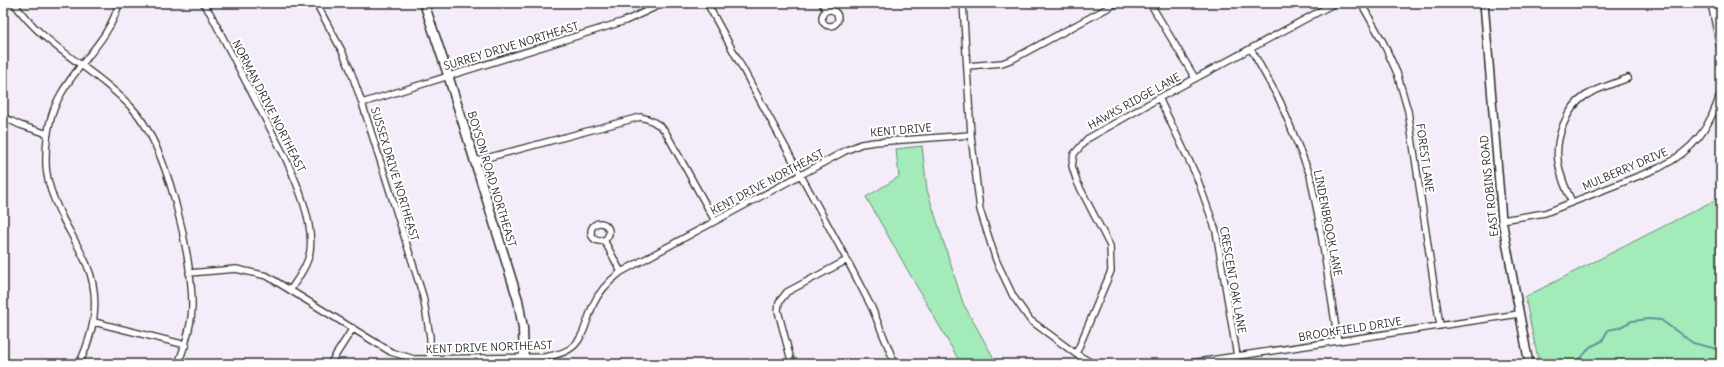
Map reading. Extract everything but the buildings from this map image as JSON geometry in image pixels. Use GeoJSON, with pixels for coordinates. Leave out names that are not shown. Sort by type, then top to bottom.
{"type":"FeatureCollection","features":[{"type":"Feature","properties":{"kind":"main road","name":"BOYSON ROAD NORTHEAST"},"geometry":{"type":"LineString","coordinates":[[424,3],[518,300],[523,328],[524,361]]}},
{"type":"Feature","properties":{"kind":"street"},"geometry":{"type":"LineString","coordinates":[[14,3],[23,15],[49,40],[116,92],[127,103],[147,129],[160,156],[169,182],[185,241],[192,306],[186,345],[178,364]]}},
{"type":"Feature","properties":{"kind":"street"},"geometry":{"type":"LineString","coordinates":[[79,364],[94,322],[94,297],[87,266],[54,200],[48,180],[46,159],[48,134],[53,113],[61,94],[109,30],[119,3]]}},
{"type":"Feature","properties":{"kind":"street","name":"NORMAN DRIVE NORTHEAST"},"geometry":{"type":"LineString","coordinates":[[203,3],[210,13],[285,157],[307,217],[310,233],[310,252],[305,266],[291,289]]}},
{"type":"Feature","properties":{"kind":"street","name":"SUSSEX DRIVE NORTHEAST"},"geometry":{"type":"LineString","coordinates":[[316,3],[345,57],[362,103],[422,296],[429,329],[430,359]]}},
{"type":"Feature","properties":{"kind":"street","name":"SURREY DRIVE NORTHEAST"},"geometry":{"type":"LineString","coordinates":[[362,103],[625,21],[664,3]]}},
{"type":"Feature","properties":{"kind":"street"},"geometry":{"type":"LineString","coordinates":[[707,3],[848,260],[872,308],[895,364]]}},
{"type":"Feature","properties":{"kind":"street"},"geometry":{"type":"LineString","coordinates":[[822,3],[826,11]]}},
{"type":"Feature","properties":{"kind":"street"},"geometry":{"type":"LineString","coordinates":[[964,3],[971,135],[980,210],[996,260],[1013,296],[1030,320],[1076,354],[1094,364]]}},
{"type":"Feature","properties":{"kind":"street"},"geometry":{"type":"LineString","coordinates":[[968,66],[1002,63],[1013,59],[1117,3]]}},
{"type":"Feature","properties":{"kind":"street"},"geometry":{"type":"LineString","coordinates":[[1150,3],[1195,78]]}},
{"type":"Feature","properties":{"kind":"street","name":"HAWKS RIDGE LANE"},"geometry":{"type":"LineString","coordinates":[[1076,354],[1111,271],[1110,246],[1077,182],[1072,166],[1074,154],[1087,139],[1195,78],[1335,3]]}},
{"type":"Feature","properties":{"kind":"street","name":"FOREST LANE"},"geometry":{"type":"LineString","coordinates":[[1361,3],[1383,42],[1397,73],[1408,111],[1440,326]]}},
{"type":"Feature","properties":{"kind":"street","name":"EAST ROBINS ROAD"},"geometry":{"type":"LineString","coordinates":[[1484,3],[1502,220],[1519,314],[1530,364]]}},
{"type":"Feature","properties":{"kind":"street"},"geometry":{"type":"LineString","coordinates":[[1711,3],[1721,52]]}},
{"type":"Feature","properties":{"kind":"street","name":"LINDENBROOK LANE"},"geometry":{"type":"LineString","coordinates":[[1251,49],[1280,101],[1310,175],[1319,221],[1338,341]]}},
{"type":"Feature","properties":{"kind":"street"},"geometry":{"type":"LineString","coordinates":[[1572,202],[1561,175],[1558,159],[1561,132],[1567,118],[1573,108],[1584,97],[1628,78]]}},
{"type":"Feature","properties":{"kind":"street","name":"MULBERRY DRIVE"},"geometry":{"type":"LineString","coordinates":[[1502,220],[1544,213],[1659,168],[1675,160],[1692,147],[1707,127],[1716,109],[1721,91]]}},
{"type":"Feature","properties":{"kind":"street","name":"CRESCENT OAK LANE"},"geometry":{"type":"LineString","coordinates":[[1159,98],[1196,175],[1216,231],[1237,356]]}},
{"type":"Feature","properties":{"kind":"street"},"geometry":{"type":"LineString","coordinates":[[3,116],[20,125],[48,134]]}},
{"type":"Feature","properties":{"kind":"street"},"geometry":{"type":"LineString","coordinates":[[475,161],[640,117],[649,119],[658,124],[665,131],[715,221]]}},
{"type":"Feature","properties":{"kind":"street","name":"KENT DRIVE"},"geometry":{"type":"LineString","coordinates":[[835,157],[861,144],[971,135]]}},
{"type":"Feature","properties":{"kind":"street","name":"KENT DRIVE NORTHEAST"},"geometry":{"type":"LineString","coordinates":[[189,273],[236,269],[267,276],[291,289],[391,352],[414,359],[524,361],[556,356],[571,348],[578,341],[584,332],[593,305],[609,280],[621,272],[835,157]]}},
{"type":"Feature","properties":{"kind":"street"},"geometry":{"type":"LineString","coordinates":[[604,240],[621,272]]}},
{"type":"Feature","properties":{"kind":"street"},"geometry":{"type":"LineString","coordinates":[[792,364],[778,311],[779,302],[787,292],[848,260]]}},
{"type":"Feature","properties":{"kind":"street","name":"BROOKFIELD DRIVE"},"geometry":{"type":"LineString","coordinates":[[1184,364],[1519,314]]}},
{"type":"Feature","properties":{"kind":"street"},"geometry":{"type":"LineString","coordinates":[[94,322],[186,345]]}},
{"type":"Feature","properties":{"kind":"street"},"geometry":{"type":"LineString","coordinates":[[330,364],[352,328]]}},
{"type":"Feature","properties":{"kind":"green space"},"geometry":{"type":"Polygon","coordinates":[[[922,146],[927,190],[963,303],[997,364],[961,364],[866,197],[899,177],[896,149],[922,146]]]}},
{"type":"Feature","properties":{"kind":"green space"},"geometry":{"type":"Polygon","coordinates":[[[1721,197],[1721,364],[1539,364],[1525,297],[1721,197]]]}},
{"type":"Feature","properties":{"kind":"waterway"},"geometry":{"type":"LineString","coordinates":[[1571,364],[1582,357],[1590,347],[1602,341],[1608,330],[1618,328],[1632,321],[1649,319],[1661,320],[1693,343],[1721,350]]}}]}
